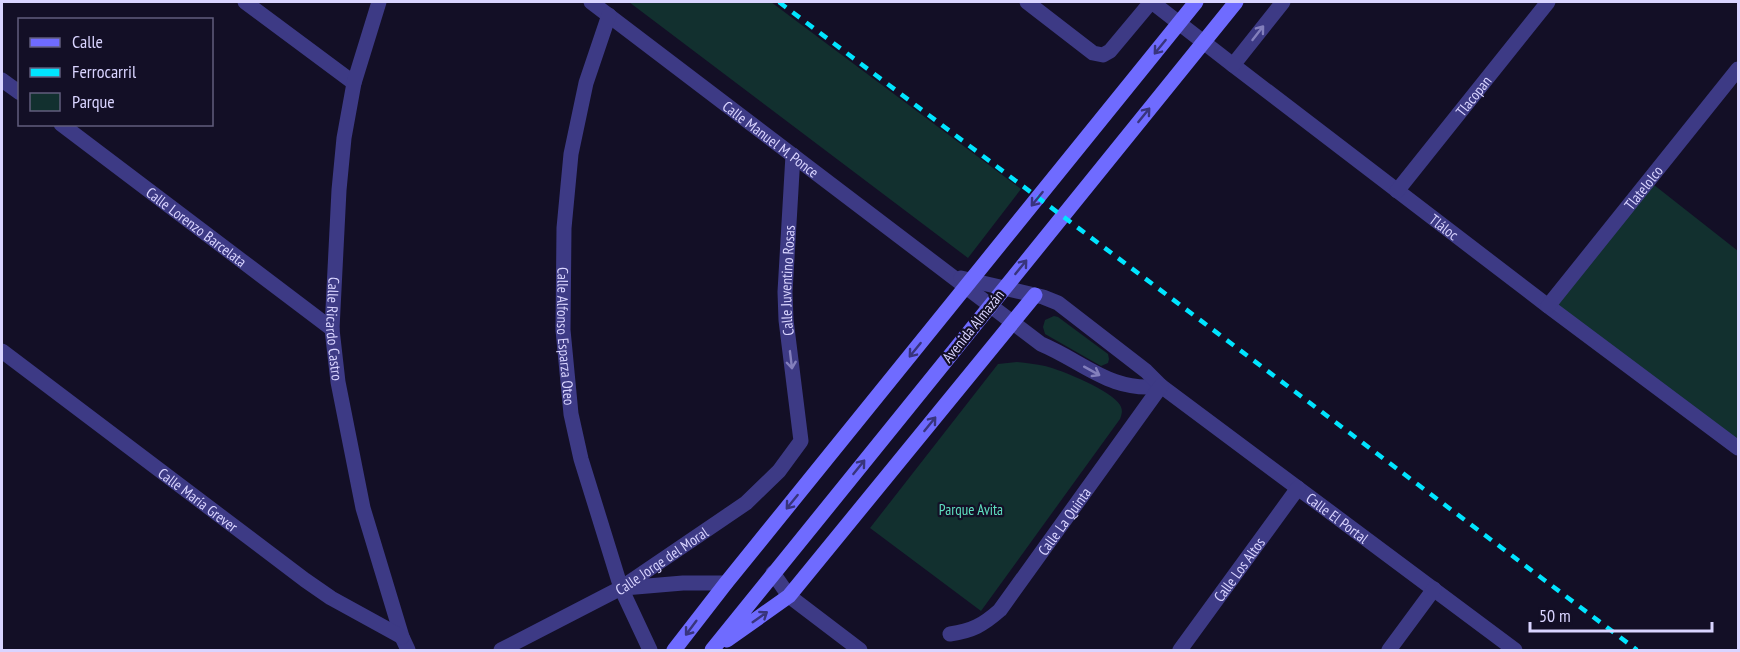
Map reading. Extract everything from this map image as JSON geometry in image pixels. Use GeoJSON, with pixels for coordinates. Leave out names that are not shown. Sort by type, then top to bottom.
{"type":"FeatureCollection","features":[{"type":"Feature","properties":{"kind":"main road","name":"Avenida Almazán"},"geometry":{"type":"LineString","coordinates":[[674,651],[730,578],[1196,2]]}},
{"type":"Feature","properties":{"kind":"main road","name":"Avenida Almazán"},"geometry":{"type":"LineString","coordinates":[[712,651],[1236,2]]}},
{"type":"Feature","properties":{"kind":"main road"},"geometry":{"type":"LineString","coordinates":[[712,651],[789,596],[1035,296]]}},
{"type":"Feature","properties":{"kind":"street"},"geometry":{"type":"LineString","coordinates":[[245,2],[354,82]]}},
{"type":"Feature","properties":{"kind":"street","name":"Calle Ricardo Castro"},"geometry":{"type":"LineString","coordinates":[[379,2],[354,82],[344,138],[332,329],[338,382],[363,508],[405,644]]}},
{"type":"Feature","properties":{"kind":"street","name":"Calle Manuel M. Ponce"},"geometry":{"type":"LineString","coordinates":[[591,2],[1013,322]]}},
{"type":"Feature","properties":{"kind":"street"},"geometry":{"type":"LineString","coordinates":[[1027,2],[1093,53],[1103,55],[1110,51],[1151,2]]}},
{"type":"Feature","properties":{"kind":"street","name":"Tláloc"},"geometry":{"type":"LineString","coordinates":[[1151,2],[1548,306],[1738,448]]}},
{"type":"Feature","properties":{"kind":"street"},"geometry":{"type":"LineString","coordinates":[[1233,65],[1283,2]]}},
{"type":"Feature","properties":{"kind":"street","name":"Tlacopan"},"geometry":{"type":"LineString","coordinates":[[1397,191],[1548,2]]}},
{"type":"Feature","properties":{"kind":"street","name":"Calle Alfonso Esparza Oteo"},"geometry":{"type":"LineString","coordinates":[[609,15],[586,84],[571,154],[564,228],[562,330],[572,414],[592,500],[621,588],[651,651]]}},
{"type":"Feature","properties":{"kind":"street","name":"Tlatelolco"},"geometry":{"type":"LineString","coordinates":[[1548,306],[1738,69]]}},
{"type":"Feature","properties":{"kind":"street"},"geometry":{"type":"LineString","coordinates":[[2,80],[18,92]]}},
{"type":"Feature","properties":{"kind":"street","name":"Calle Lorenzo Barcelata"},"geometry":{"type":"LineString","coordinates":[[64,126],[332,329]]}},
{"type":"Feature","properties":{"kind":"street","name":"Calle Juventino Rosas"},"geometry":{"type":"LineString","coordinates":[[793,155],[785,292],[786,320],[801,441]]}},
{"type":"Feature","properties":{"kind":"street","name":"Calle Manuel M. Ponce"},"geometry":{"type":"LineString","coordinates":[[953,277],[1035,296]]}},
{"type":"Feature","properties":{"kind":"street","name":"Calle El Portal"},"geometry":{"type":"LineString","coordinates":[[1035,296],[1051,299],[1065,307],[1146,371],[1161,386],[1515,651]]}},
{"type":"Feature","properties":{"kind":"street"},"geometry":{"type":"LineString","coordinates":[[1013,322],[1041,344],[1111,381],[1145,388],[1161,386]]}},
{"type":"Feature","properties":{"kind":"street","name":"Calle María Grever"},"geometry":{"type":"LineString","coordinates":[[2,351],[305,580],[405,644]]}},
{"type":"Feature","properties":{"kind":"street","name":"Calle La Quinta"},"geometry":{"type":"LineString","coordinates":[[950,634],[967,631],[985,623],[1000,610],[1161,386]]}},
{"type":"Feature","properties":{"kind":"street","name":"Calle Jorge del Moral"},"geometry":{"type":"LineString","coordinates":[[501,651],[621,588],[746,502],[779,471],[801,441]]}},
{"type":"Feature","properties":{"kind":"street","name":"Calle Los Altos"},"geometry":{"type":"LineString","coordinates":[[1180,651],[1298,488]]}},
{"type":"Feature","properties":{"kind":"street"},"geometry":{"type":"LineString","coordinates":[[778,567],[789,596],[860,651]]}},
{"type":"Feature","properties":{"kind":"street"},"geometry":{"type":"LineString","coordinates":[[621,588],[730,578]]}},
{"type":"Feature","properties":{"kind":"street"},"geometry":{"type":"LineString","coordinates":[[1389,651],[1434,590]]}},
{"type":"Feature","properties":{"kind":"green space"},"geometry":{"type":"Polygon","coordinates":[[[629,2],[771,2],[1021,189],[968,258],[629,2]]]}},
{"type":"Feature","properties":{"kind":"green space"},"geometry":{"type":"Polygon","coordinates":[[[1649,181],[1738,251],[1738,448],[1548,306],[1649,181]]]}},
{"type":"Feature","properties":{"kind":"green space"},"geometry":{"type":"Polygon","coordinates":[[[1054,316],[1108,354],[1108,363],[1101,366],[1045,334],[1043,327],[1045,320],[1054,316]]]}},
{"type":"Feature","properties":{"kind":"green space","name":"Parque Avita"},"geometry":{"type":"Polygon","coordinates":[[[1017,362],[1045,366],[1086,382],[1115,399],[1121,407],[1122,414],[981,611],[870,528],[998,364],[1017,362]]]}},
{"type":"Feature","properties":{"kind":"railway"},"geometry":{"type":"LineString","coordinates":[[779,2],[1637,650]]}}]}
